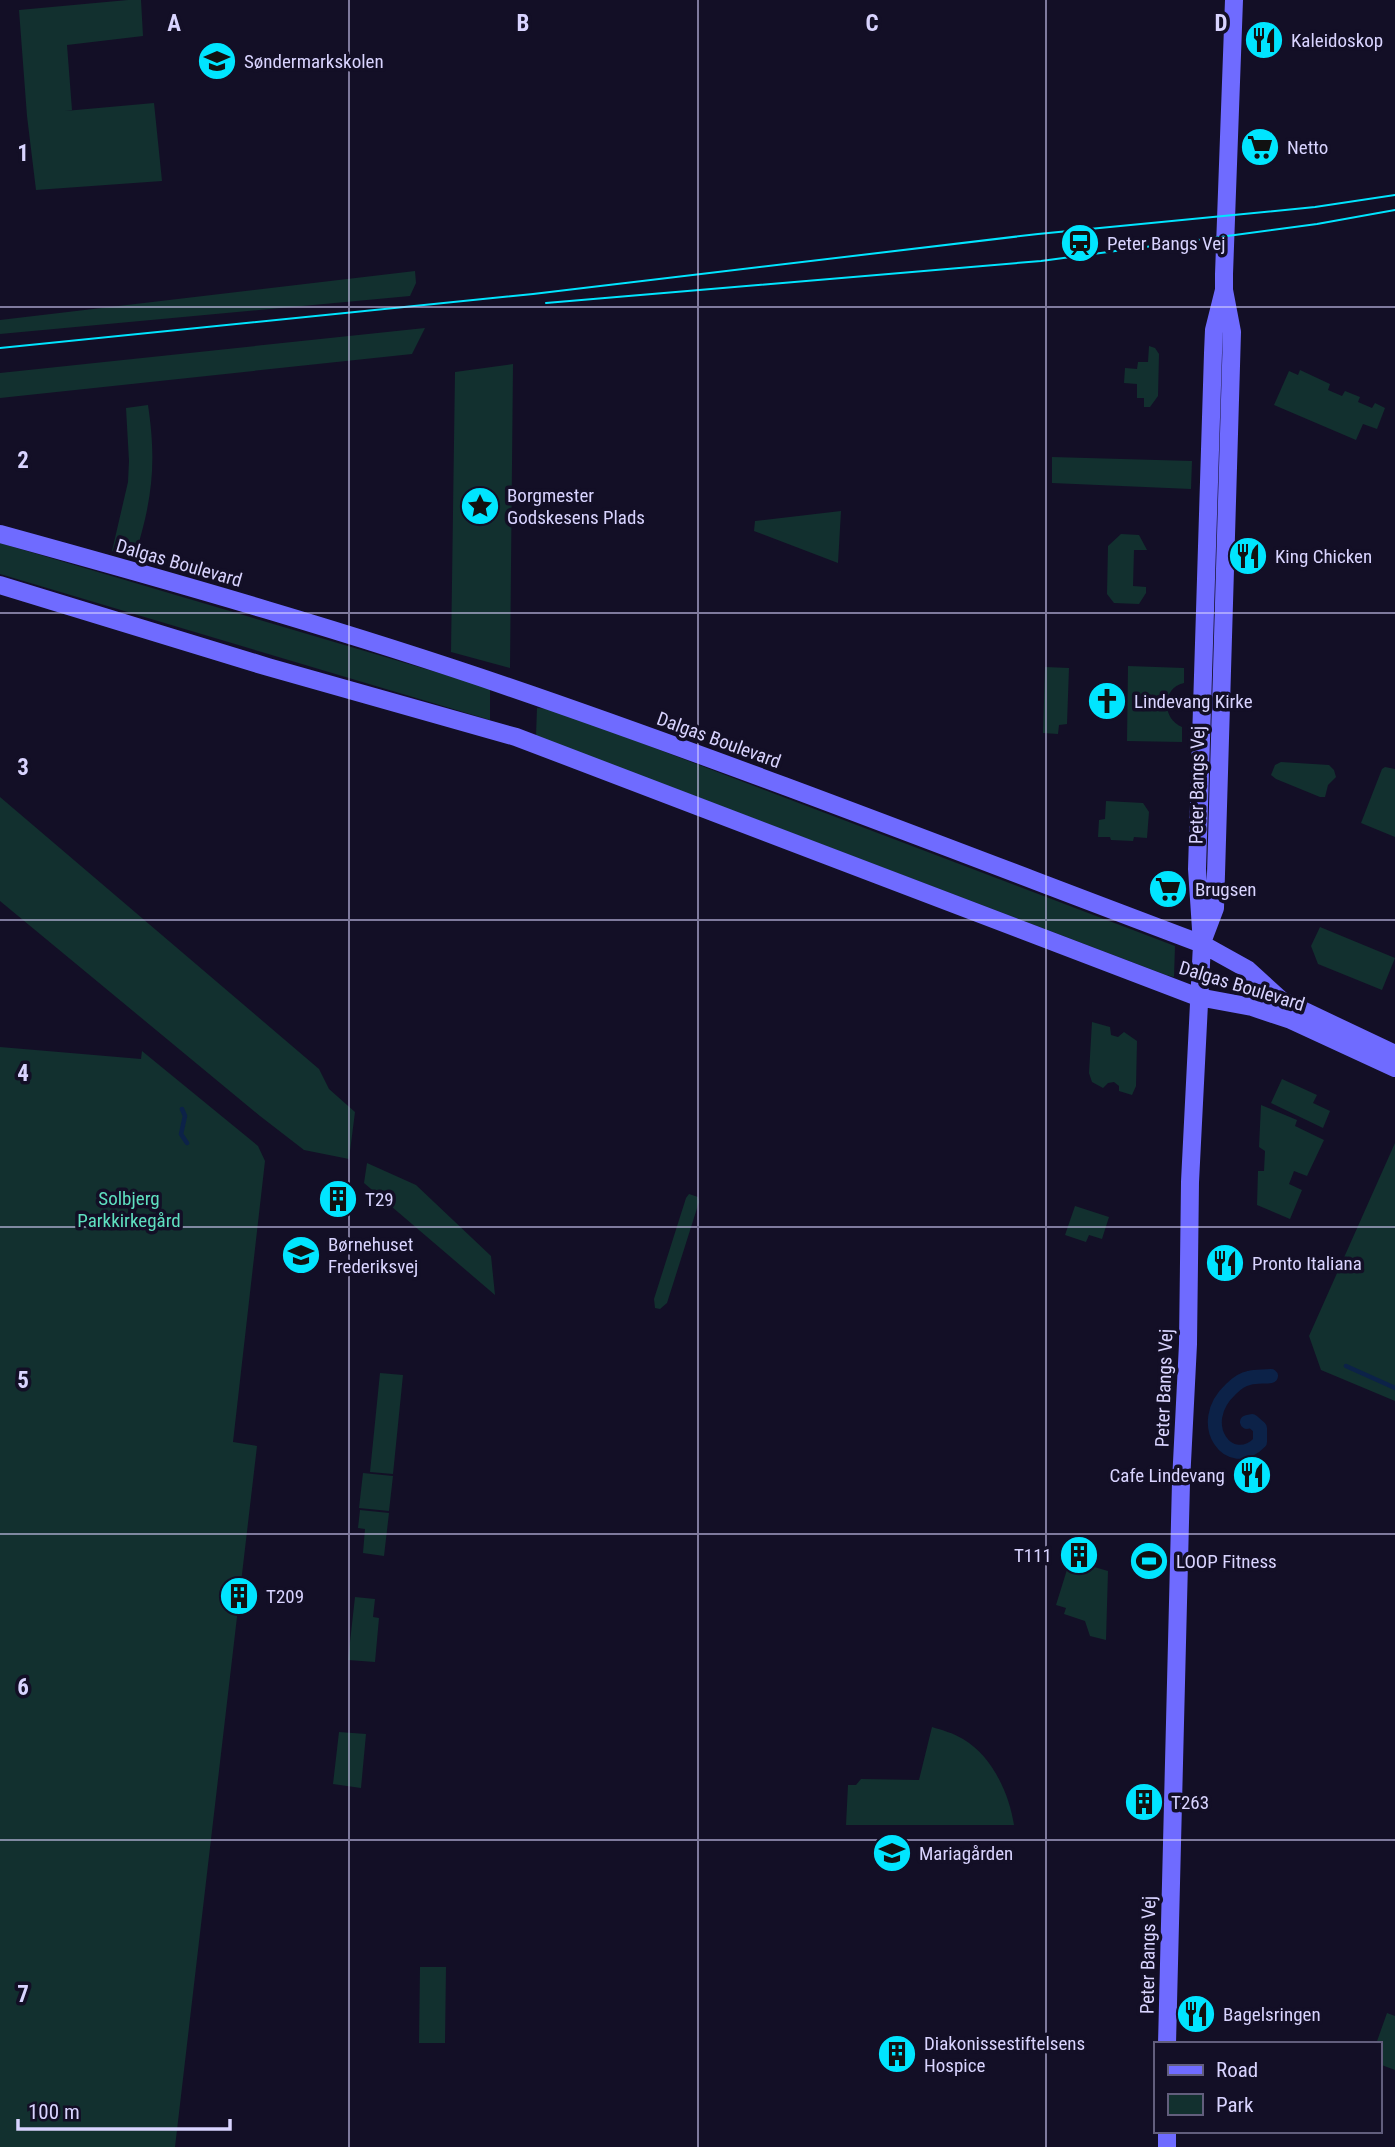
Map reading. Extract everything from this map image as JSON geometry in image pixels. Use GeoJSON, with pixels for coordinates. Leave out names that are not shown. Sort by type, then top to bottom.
{"type":"FeatureCollection","features":[{"type":"Feature","properties":{"kind":"street","name":"Peter Bangs Vej"},"geometry":{"type":"LineString","coordinates":[[1167,2042],[1181,1482],[1188,1344],[1190,1182],[1202,944],[1197,869],[1210,755],[1218,497],[1232,332],[1224,290],[1234,0]]}},
{"type":"Feature","properties":{"kind":"street","name":"Dalgas Boulevard"},"geometry":{"type":"LineString","coordinates":[[0,534],[271,612],[533,695],[818,798],[1202,944],[1247,969],[1281,1000],[1395,1054]]}},
{"type":"Feature","properties":{"kind":"street","name":"Dalgas Boulevard"},"geometry":{"type":"LineString","coordinates":[[0,585],[268,667],[516,737],[1198,997],[1252,1007],[1291,1020],[1395,1068]]}},
{"type":"Feature","properties":{"kind":"green space"},"geometry":{"type":"Polygon","coordinates":[[[141,0],[143,36],[67,45],[72,110],[65,111],[154,103],[162,181],[36,190],[19,10],[141,0]]]}},
{"type":"Feature","properties":{"kind":"green space"},"geometry":{"type":"Polygon","coordinates":[[[415,271],[416,283],[410,296],[0,334],[0,320],[415,271]]]}},
{"type":"Feature","properties":{"kind":"green space"},"geometry":{"type":"Polygon","coordinates":[[[425,328],[412,354],[0,398],[0,373],[425,328]]]}},
{"type":"Feature","properties":{"kind":"green space"},"geometry":{"type":"Polygon","coordinates":[[[1149,346],[1155,348],[1159,354],[1158,396],[1150,407],[1144,407],[1144,398],[1137,398],[1137,384],[1124,383],[1125,368],[1137,369],[1138,362],[1148,362],[1149,346]]]}},
{"type":"Feature","properties":{"kind":"green space"},"geometry":{"type":"Polygon","coordinates":[[[513,364],[510,668],[451,652],[455,372],[513,364]]]}},
{"type":"Feature","properties":{"kind":"green space"},"geometry":{"type":"Polygon","coordinates":[[[1300,370],[1330,384],[1328,390],[1342,396],[1345,391],[1360,397],[1358,402],[1372,408],[1375,403],[1385,408],[1377,429],[1363,424],[1356,440],[1274,405],[1289,371],[1298,375],[1300,370]]]}},
{"type":"Feature","properties":{"kind":"green space"},"geometry":{"type":"Polygon","coordinates":[[[148,405],[152,446],[151,483],[134,559],[112,551],[128,482],[126,408],[148,405]]]}},
{"type":"Feature","properties":{"kind":"green space"},"geometry":{"type":"Polygon","coordinates":[[[1052,457],[1192,461],[1191,489],[1052,483],[1052,457]]]}},
{"type":"Feature","properties":{"kind":"green space"},"geometry":{"type":"Polygon","coordinates":[[[841,511],[838,563],[754,531],[755,521],[841,511]]]}},
{"type":"Feature","properties":{"kind":"green space"},"geometry":{"type":"Polygon","coordinates":[[[1121,534],[1139,535],[1147,550],[1134,550],[1133,586],[1146,587],[1146,593],[1139,604],[1114,603],[1107,594],[1108,546],[1121,534]]]}},
{"type":"Feature","properties":{"kind":"green space"},"geometry":{"type":"Polygon","coordinates":[[[0,543],[490,688],[490,720],[0,574],[0,543]]]}},
{"type":"Feature","properties":{"kind":"green space"},"geometry":{"type":"Polygon","coordinates":[[[1128,666],[1184,668],[1184,683],[1171,691],[1167,704],[1171,717],[1182,727],[1182,742],[1127,741],[1128,666]]]}},
{"type":"Feature","properties":{"kind":"green space"},"geometry":{"type":"Polygon","coordinates":[[[1045,667],[1069,668],[1067,724],[1059,725],[1058,734],[1043,733],[1045,667]]]}},
{"type":"Feature","properties":{"kind":"green space"},"geometry":{"type":"Polygon","coordinates":[[[537,708],[552,709],[1175,946],[1174,977],[536,736],[537,708]]]}},
{"type":"Feature","properties":{"kind":"green space"},"geometry":{"type":"Polygon","coordinates":[[[1281,762],[1329,765],[1336,777],[1328,785],[1325,797],[1320,797],[1271,775],[1275,765],[1281,762]]]}},
{"type":"Feature","properties":{"kind":"green space"},"geometry":{"type":"Polygon","coordinates":[[[1385,767],[1395,769],[1395,837],[1361,823],[1385,767]]]}},
{"type":"Feature","properties":{"kind":"green space"},"geometry":{"type":"Polygon","coordinates":[[[0,797],[319,1069],[329,1089],[355,1112],[349,1159],[304,1150],[0,901],[0,797]]]}},
{"type":"Feature","properties":{"kind":"green space"},"geometry":{"type":"Polygon","coordinates":[[[1106,801],[1143,803],[1149,812],[1147,838],[1134,837],[1133,841],[1098,837],[1099,820],[1105,819],[1106,801]]]}},
{"type":"Feature","properties":{"kind":"green space"},"geometry":{"type":"Polygon","coordinates":[[[1320,927],[1395,958],[1382,990],[1318,964],[1311,946],[1320,927]]]}},
{"type":"Feature","properties":{"kind":"green space"},"geometry":{"type":"Polygon","coordinates":[[[1092,1022],[1110,1027],[1111,1035],[1118,1037],[1124,1032],[1137,1041],[1136,1086],[1132,1095],[1119,1091],[1119,1086],[1114,1082],[1103,1088],[1092,1082],[1089,1073],[1092,1022]]]}},
{"type":"Feature","properties":{"kind":"green space","name":"Solbjerg Parkkirkegård"},"geometry":{"type":"Polygon","coordinates":[[[0,1047],[141,1059],[142,1051],[258,1146],[265,1161],[233,1442],[257,1446],[175,2147],[0,2147],[0,1047]]]}},
{"type":"Feature","properties":{"kind":"green space"},"geometry":{"type":"Polygon","coordinates":[[[1282,1079],[1317,1095],[1313,1103],[1330,1111],[1323,1128],[1271,1103],[1282,1079]]]}},
{"type":"Feature","properties":{"kind":"green space"},"geometry":{"type":"Polygon","coordinates":[[[1261,1105],[1297,1120],[1295,1126],[1324,1140],[1307,1176],[1294,1171],[1289,1184],[1302,1190],[1290,1219],[1257,1205],[1258,1171],[1264,1171],[1265,1151],[1259,1147],[1261,1105]]]}},
{"type":"Feature","properties":{"kind":"green space"},"geometry":{"type":"Polygon","coordinates":[[[1395,1143],[1395,1401],[1321,1370],[1309,1336],[1395,1143]]]}},
{"type":"Feature","properties":{"kind":"green space"},"geometry":{"type":"Polygon","coordinates":[[[367,1163],[416,1185],[491,1256],[495,1295],[364,1183],[367,1163]]]}},
{"type":"Feature","properties":{"kind":"green space"},"geometry":{"type":"Polygon","coordinates":[[[689,1194],[698,1197],[699,1202],[667,1303],[660,1309],[655,1308],[654,1299],[689,1194]]]}},
{"type":"Feature","properties":{"kind":"green space"},"geometry":{"type":"Polygon","coordinates":[[[1075,1206],[1109,1217],[1102,1239],[1089,1235],[1086,1242],[1065,1235],[1075,1206]]]}},
{"type":"Feature","properties":{"kind":"green space"},"geometry":{"type":"Polygon","coordinates":[[[380,1373],[403,1375],[393,1474],[370,1472],[380,1373]]]}},
{"type":"Feature","properties":{"kind":"green space"},"geometry":{"type":"Polygon","coordinates":[[[363,1473],[393,1476],[389,1511],[359,1508],[363,1473]]]}},
{"type":"Feature","properties":{"kind":"green space"},"geometry":{"type":"Polygon","coordinates":[[[360,1510],[389,1513],[384,1556],[363,1553],[365,1529],[358,1528],[360,1510]]]}},
{"type":"Feature","properties":{"kind":"green space"},"geometry":{"type":"Polygon","coordinates":[[[1070,1560],[1108,1571],[1106,1640],[1090,1636],[1085,1621],[1064,1614],[1066,1608],[1056,1605],[1070,1560]]]}},
{"type":"Feature","properties":{"kind":"green space"},"geometry":{"type":"Polygon","coordinates":[[[355,1597],[375,1599],[373,1617],[379,1618],[375,1662],[348,1660],[355,1597]]]}},
{"type":"Feature","properties":{"kind":"green space"},"geometry":{"type":"Polygon","coordinates":[[[932,1727],[959,1737],[973,1746],[991,1765],[1008,1800],[1014,1825],[846,1825],[848,1785],[856,1785],[861,1779],[919,1780],[932,1727]]]}},
{"type":"Feature","properties":{"kind":"green space"},"geometry":{"type":"Polygon","coordinates":[[[339,1732],[366,1734],[361,1788],[333,1784],[339,1732]]]}},
{"type":"Feature","properties":{"kind":"green space"},"geometry":{"type":"Polygon","coordinates":[[[420,1967],[446,1967],[445,2043],[419,2043],[420,1967]]]}},
{"type":"Feature","properties":{"kind":"green space"},"geometry":{"type":"Polygon","coordinates":[[[1387,2013],[1395,2016],[1395,2070],[1381,2065],[1381,2042],[1377,2042],[1387,2013]]]}},
{"type":"Feature","properties":{"kind":"waterway"},"geometry":{"type":"LineString","coordinates":[[182,1109],[185,1116],[181,1134],[187,1143]]}},
{"type":"Feature","properties":{"kind":"waterway"},"geometry":{"type":"LineString","coordinates":[[1346,1366],[1395,1388]]}},
{"type":"Feature","properties":{"kind":"waterway"},"geometry":{"type":"LineString","coordinates":[[1247,1422],[1252,1421],[1260,1428],[1260,1442],[1249,1450],[1237,1452],[1228,1448],[1220,1440],[1216,1429],[1215,1416],[1220,1403],[1231,1389],[1242,1381],[1252,1377],[1271,1376]]}},
{"type":"Feature","properties":{"kind":"tram line"},"geometry":{"type":"LineString","coordinates":[[0,348],[533,294],[1038,234],[1315,207],[1395,195]]}},
{"type":"Feature","properties":{"kind":"tram line"},"geometry":{"type":"LineString","coordinates":[[546,303],[1041,261],[1317,224],[1395,210]]}},
{"type":"Feature","properties":{"kind":"place","name":"Kaleidoskop"},"geometry":{"type":"Point","coordinates":[1264,40]}},
{"type":"Feature","properties":{"kind":"place","name":"Søndermarkskolen"},"geometry":{"type":"Point","coordinates":[217,61]}},
{"type":"Feature","properties":{"kind":"place","name":"Netto"},"geometry":{"type":"Point","coordinates":[1260,147]}},
{"type":"Feature","properties":{"kind":"place","name":"Peter Bangs Vej"},"geometry":{"type":"Point","coordinates":[1080,243]}},
{"type":"Feature","properties":{"kind":"place","name":"Borgmester Godskesens Plads"},"geometry":{"type":"Point","coordinates":[480,506]}},
{"type":"Feature","properties":{"kind":"place","name":"King Chicken"},"geometry":{"type":"Point","coordinates":[1248,556]}},
{"type":"Feature","properties":{"kind":"place","name":"Lindevang Kirke"},"geometry":{"type":"Point","coordinates":[1107,701]}},
{"type":"Feature","properties":{"kind":"place","name":"Brugsen"},"geometry":{"type":"Point","coordinates":[1168,889]}},
{"type":"Feature","properties":{"kind":"place","name":"T29"},"geometry":{"type":"Point","coordinates":[338,1199]}},
{"type":"Feature","properties":{"kind":"place","name":"Børnehuset Frederiksvej"},"geometry":{"type":"Point","coordinates":[301,1255]}},
{"type":"Feature","properties":{"kind":"place","name":"Pronto Italiana"},"geometry":{"type":"Point","coordinates":[1225,1263]}},
{"type":"Feature","properties":{"kind":"place","name":"Cafe Lindevang"},"geometry":{"type":"Point","coordinates":[1252,1475]}},
{"type":"Feature","properties":{"kind":"place","name":"T111"},"geometry":{"type":"Point","coordinates":[1079,1555]}},
{"type":"Feature","properties":{"kind":"place","name":"LOOP Fitness"},"geometry":{"type":"Point","coordinates":[1149,1561]}},
{"type":"Feature","properties":{"kind":"place","name":"T209"},"geometry":{"type":"Point","coordinates":[239,1596]}},
{"type":"Feature","properties":{"kind":"place","name":"T263"},"geometry":{"type":"Point","coordinates":[1144,1802]}},
{"type":"Feature","properties":{"kind":"place","name":"Mariagården"},"geometry":{"type":"Point","coordinates":[892,1853]}},
{"type":"Feature","properties":{"kind":"place","name":"Bagelsringen"},"geometry":{"type":"Point","coordinates":[1196,2014]}},
{"type":"Feature","properties":{"kind":"place","name":"Diakonissestiftelsens Hospice"},"geometry":{"type":"Point","coordinates":[897,2054]}}]}
